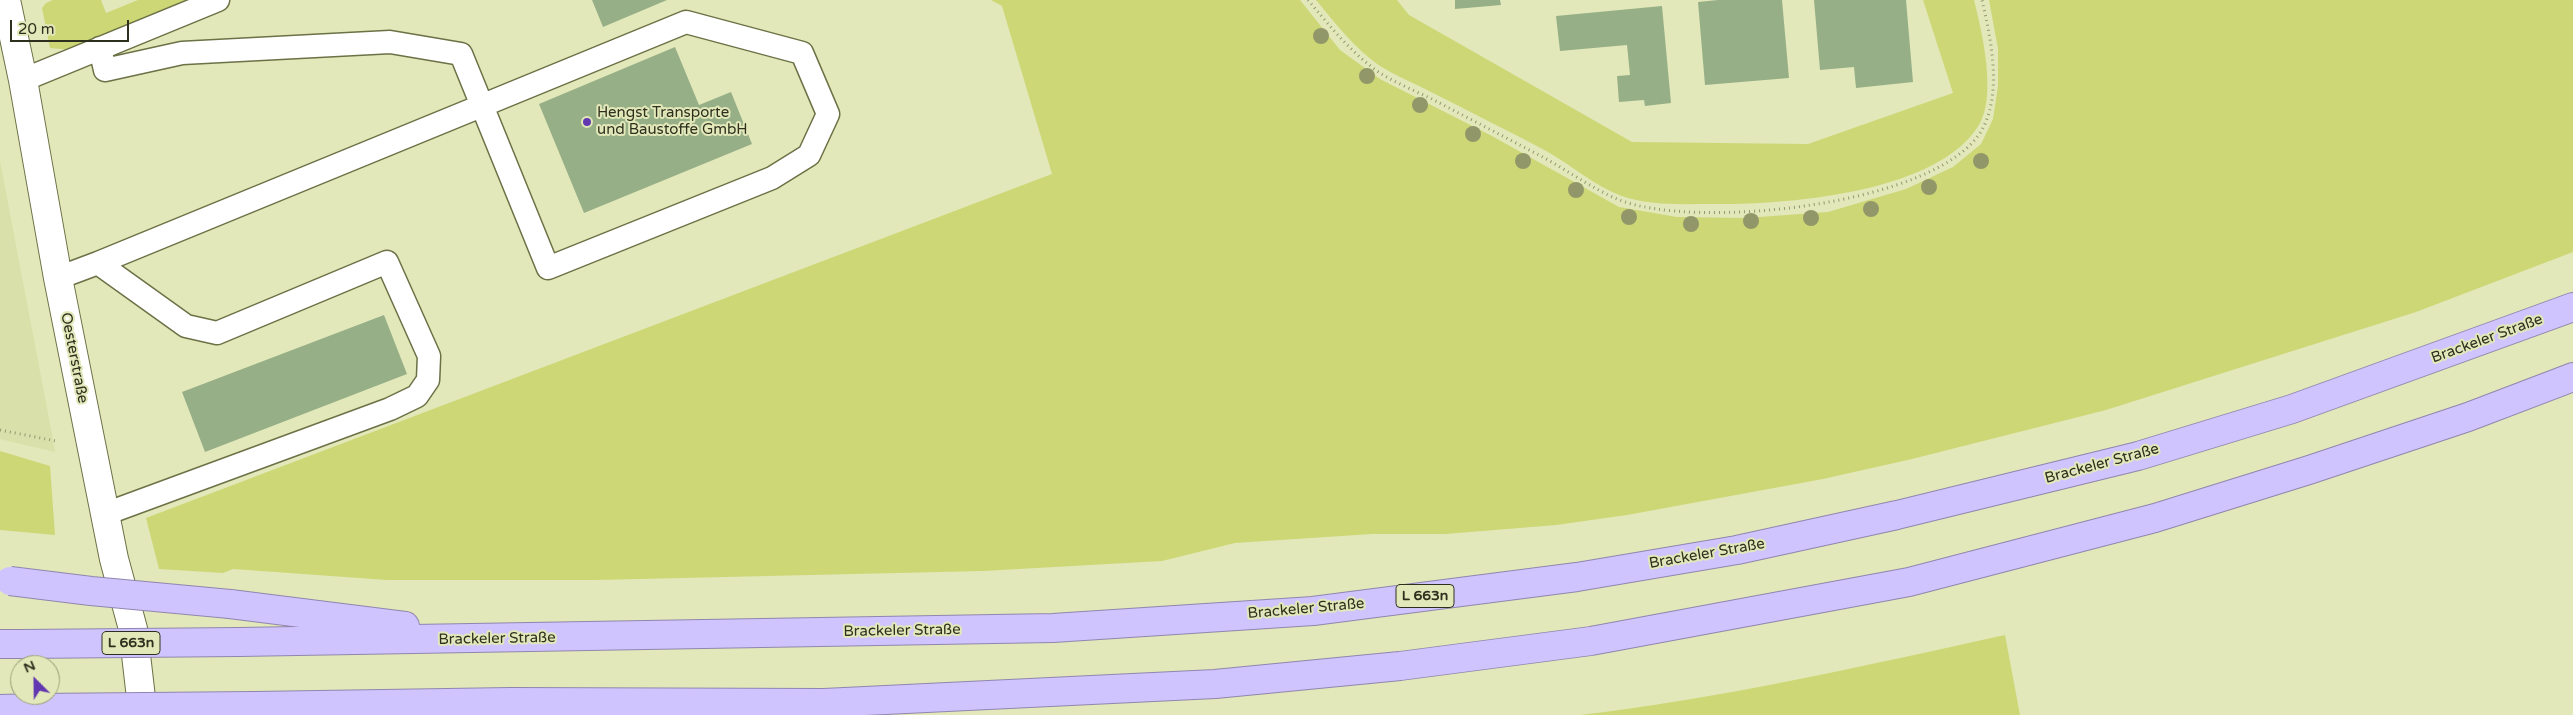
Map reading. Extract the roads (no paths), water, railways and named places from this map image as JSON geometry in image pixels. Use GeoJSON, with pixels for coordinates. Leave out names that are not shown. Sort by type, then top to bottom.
{"type":"FeatureCollection","features":[{"type":"Feature","properties":{"kind":"highway","name":"Brackeler Straße"},"geometry":{"type":"LineString","coordinates":[[11,644],[511,639],[1053,628],[1313,611],[1587,575],[1737,550],[1869,522],[2138,456],[2292,409],[2573,307]]}},
{"type":"Feature","properties":{"kind":"highway"},"geometry":{"type":"LineString","coordinates":[[0,709],[511,702],[824,704],[1215,684],[1400,666],[1591,641],[1909,582],[2155,518],[2319,467],[2468,417],[2573,378]]}},
{"type":"Feature","properties":{"kind":"highway"},"geometry":{"type":"LineString","coordinates":[[5,580],[91,591],[230,604],[511,639]]}},
{"type":"Feature","properties":{"kind":"street","name":"Oesterstraße"},"geometry":{"type":"LineString","coordinates":[[6,0],[23,80],[58,278],[114,559],[133,629],[143,715]]}},
{"type":"Feature","properties":{"kind":"lane"},"geometry":{"type":"LineString","coordinates":[[23,80],[218,0]]}},
{"type":"Feature","properties":{"kind":"lane"},"geometry":{"type":"LineString","coordinates":[[58,278],[98,263],[480,106],[686,22],[802,53],[828,114],[809,155],[772,178],[548,268],[480,106],[461,54],[390,42],[182,53],[105,70],[100,48]]}},
{"type":"Feature","properties":{"kind":"lane"},"geometry":{"type":"LineString","coordinates":[[98,263],[186,326],[217,333],[387,262],[429,356],[428,380],[417,396],[390,409],[105,514]]}},
{"type":"Feature","properties":{"kind":"place","name":"Hengst Transporte und Baustoffe GmbH"},"geometry":{"type":"Point","coordinates":[587,122]}}]}
